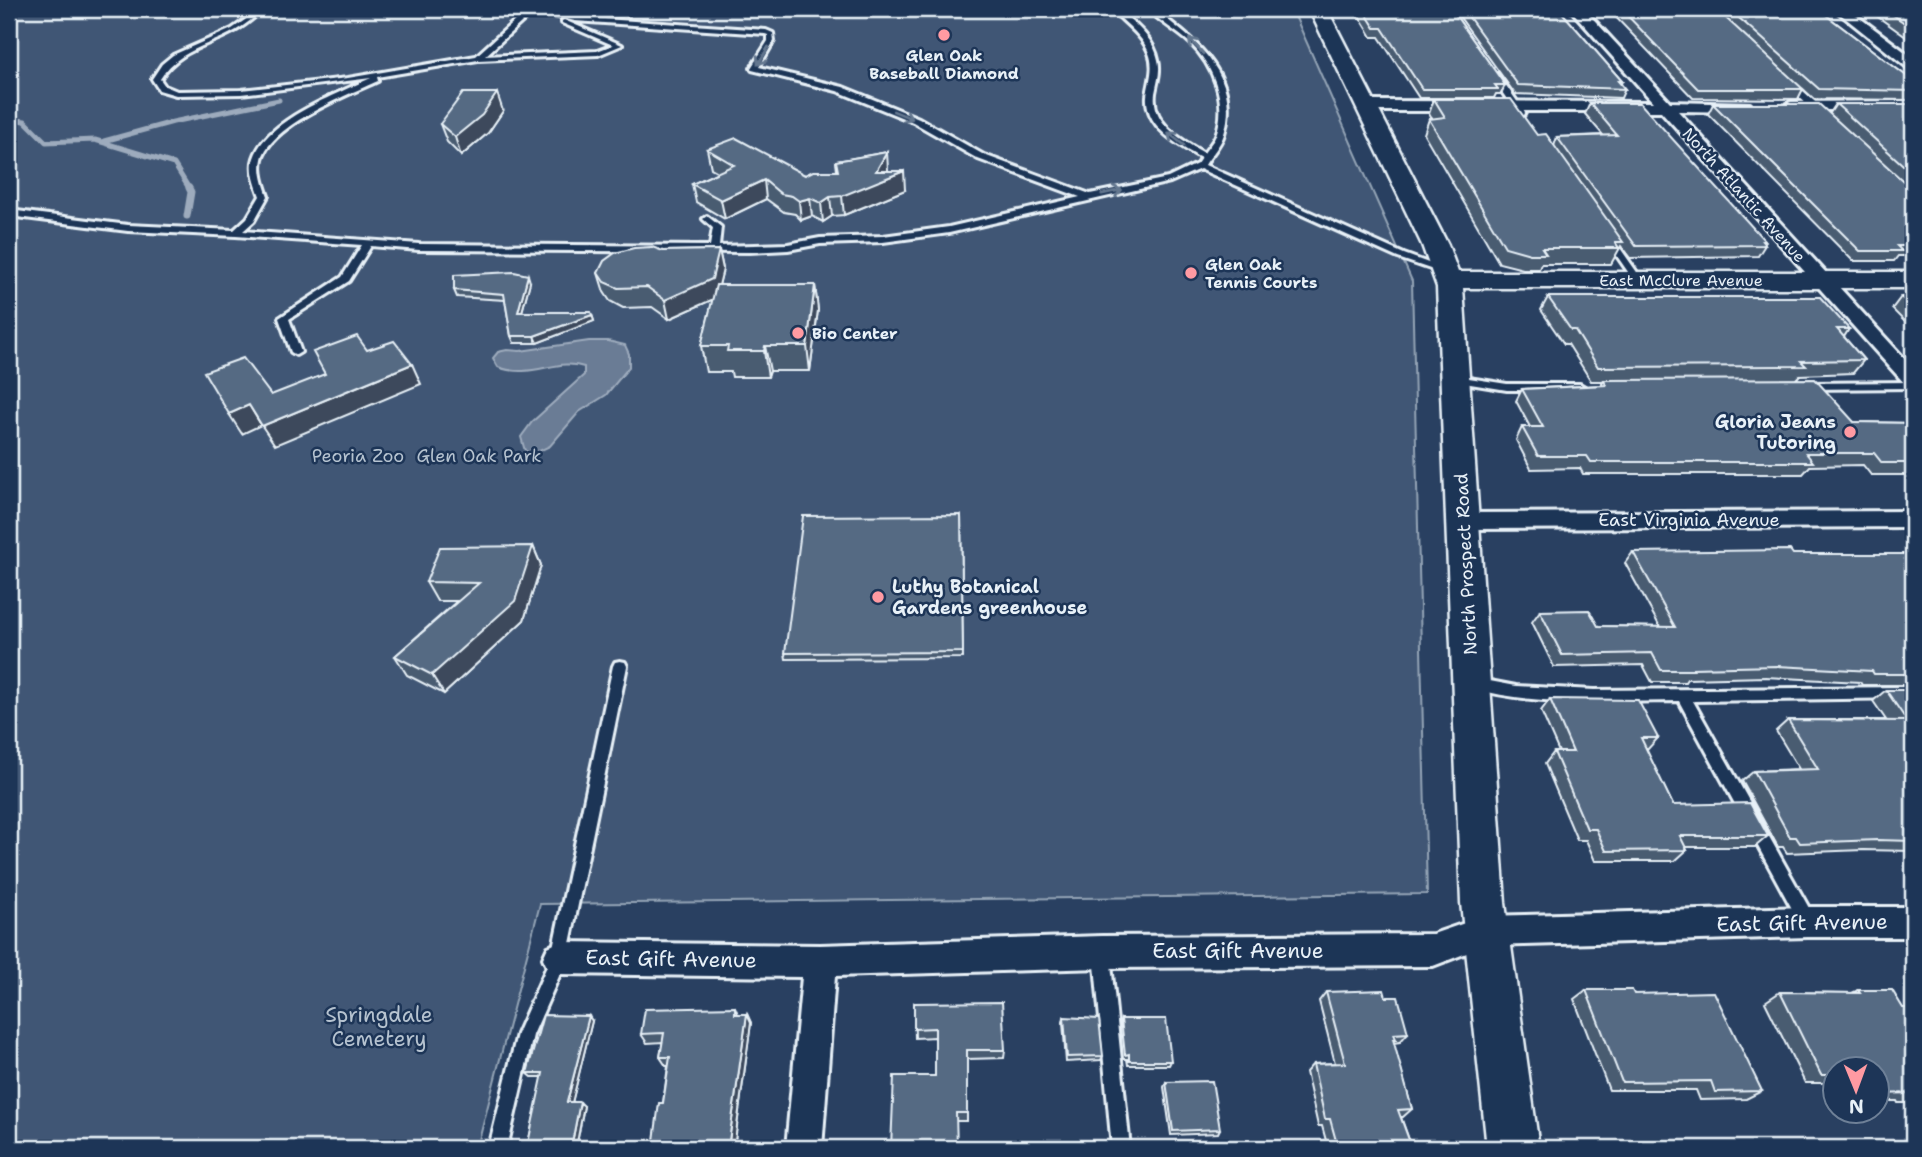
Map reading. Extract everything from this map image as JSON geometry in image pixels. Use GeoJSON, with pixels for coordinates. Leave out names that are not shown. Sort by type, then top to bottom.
{"type":"FeatureCollection","features":[{"type":"Feature","properties":{"kind":"main road","name":"North Prospect Road"},"geometry":{"type":"LineString","coordinates":[[1318,9],[1447,276],[1456,379],[1485,931],[1513,1148]]}},
{"type":"Feature","properties":{"kind":"main road","name":"East McClure Avenue"},"geometry":{"type":"LineString","coordinates":[[1447,276],[1913,280]]}},
{"type":"Feature","properties":{"kind":"street","name":"North Atlantic Avenue"},"geometry":{"type":"LineString","coordinates":[[1577,9],[1913,380]]}},
{"type":"Feature","properties":{"kind":"street"},"geometry":{"type":"LineString","coordinates":[[1840,9],[1913,65]]}},
{"type":"Feature","properties":{"kind":"street"},"geometry":{"type":"LineString","coordinates":[[1366,107],[1521,112],[1664,107],[1767,107],[1821,111],[1913,106]]}},
{"type":"Feature","properties":{"kind":"street","name":"East Virginia Avenue"},"geometry":{"type":"LineString","coordinates":[[1464,521],[1913,519]]}},
{"type":"Feature","properties":{"kind":"street","name":"East Gift Avenue"},"geometry":{"type":"LineString","coordinates":[[559,958],[820,961],[1102,952],[1433,950],[1485,931],[1808,922],[1913,922]]}},
{"type":"Feature","properties":{"kind":"street"},"geometry":{"type":"LineString","coordinates":[[804,1148],[820,961]]}},
{"type":"Feature","properties":{"kind":"lane"},"geometry":{"type":"LineString","coordinates":[[259,9],[250,22],[232,34],[172,58],[161,68],[156,79],[162,88],[176,93],[199,95],[241,92],[385,74],[478,58],[598,53],[619,45],[533,9]]}},
{"type":"Feature","properties":{"kind":"lane"},"geometry":{"type":"LineString","coordinates":[[478,58],[533,9]]}},
{"type":"Feature","properties":{"kind":"lane"},"geometry":{"type":"LineString","coordinates":[[533,9],[575,19],[766,32],[771,34],[771,41],[755,68],[840,89],[916,120],[981,158],[1089,197]]}},
{"type":"Feature","properties":{"kind":"lane"},"geometry":{"type":"LineString","coordinates":[[598,9],[625,16],[626,23]]}},
{"type":"Feature","properties":{"kind":"lane"},"geometry":{"type":"LineString","coordinates":[[1114,9],[1144,39],[1154,56],[1156,73],[1150,99],[1152,112],[1168,133],[1203,162],[1447,276]]}},
{"type":"Feature","properties":{"kind":"lane"},"geometry":{"type":"LineString","coordinates":[[9,213],[128,228],[505,249],[788,247],[809,242],[918,235],[1170,180],[1203,162],[1220,136],[1224,115],[1222,89],[1216,73],[1194,43],[1150,9]]}},
{"type":"Feature","properties":{"kind":"lane"},"geometry":{"type":"LineString","coordinates":[[1486,63],[1521,112]]}},
{"type":"Feature","properties":{"kind":"lane"},"geometry":{"type":"LineString","coordinates":[[236,233],[251,219],[264,196],[256,169],[263,145],[278,131],[385,74]]}},
{"type":"Feature","properties":{"kind":"lane"},"geometry":{"type":"LineString","coordinates":[[1786,80],[1821,111]]}},
{"type":"Feature","properties":{"kind":"lane"},"geometry":{"type":"LineString","coordinates":[[707,219],[717,227],[714,249]]}},
{"type":"Feature","properties":{"kind":"lane"},"geometry":{"type":"LineString","coordinates":[[1602,229],[1638,279]]}},
{"type":"Feature","properties":{"kind":"lane"},"geometry":{"type":"LineString","coordinates":[[296,352],[284,318],[346,279],[368,243]]}},
{"type":"Feature","properties":{"kind":"lane"},"geometry":{"type":"LineString","coordinates":[[1456,379],[1507,387],[1595,387]]}},
{"type":"Feature","properties":{"kind":"lane"},"geometry":{"type":"LineString","coordinates":[[1796,386],[1913,386]]}},
{"type":"Feature","properties":{"kind":"lane"},"geometry":{"type":"LineString","coordinates":[[498,1148],[525,1034],[559,958],[620,666]]}},
{"type":"Feature","properties":{"kind":"lane"},"geometry":{"type":"LineString","coordinates":[[1472,683],[1542,695],[1913,693]]}},
{"type":"Feature","properties":{"kind":"lane"},"geometry":{"type":"LineString","coordinates":[[1683,695],[1808,922]]}},
{"type":"Feature","properties":{"kind":"lane"},"geometry":{"type":"LineString","coordinates":[[1102,952],[1121,1148]]}},
{"type":"Feature","properties":{"kind":"green space","name":"Glen Oak Park"},"geometry":{"type":"Polygon","coordinates":[[[9,9],[1292,9],[1412,281],[1427,894],[540,904],[477,1148],[9,1148],[9,9]]]}},
{"type":"Feature","properties":{"kind":"shaded area"},"geometry":{"type":"Polygon","coordinates":[[[589,341],[625,345],[629,354],[629,367],[606,395],[579,412],[550,446],[533,454],[525,451],[521,437],[532,422],[584,375],[584,367],[564,365],[533,370],[510,370],[498,367],[493,358],[498,352],[507,350],[520,351],[589,341]]]}},
{"type":"Feature","properties":{"kind":"building"},"geometry":{"type":"Polygon","coordinates":[[[1363,9],[1451,9],[1505,85],[1495,85],[1498,89],[1422,89],[1382,28],[1375,28],[1363,9]]]}},
{"type":"Feature","properties":{"kind":"building"},"geometry":{"type":"Polygon","coordinates":[[[1463,9],[1559,9],[1622,81],[1618,81],[1625,89],[1518,85],[1463,9]]]}},
{"type":"Feature","properties":{"kind":"building"},"geometry":{"type":"Polygon","coordinates":[[[1621,9],[1716,9],[1803,89],[1698,89],[1621,9]]]}},
{"type":"Feature","properties":{"kind":"building"},"geometry":{"type":"Polygon","coordinates":[[[1729,9],[1818,9],[1913,81],[1913,91],[1819,89],[1729,9]]]}},
{"type":"Feature","properties":{"kind":"building"},"geometry":{"type":"Polygon","coordinates":[[[1885,9],[1913,9],[1913,29],[1885,9]]]}},
{"type":"Feature","properties":{"kind":"building"},"geometry":{"type":"Polygon","coordinates":[[[463,93],[497,93],[482,115],[455,137],[440,124],[463,93]]]}},
{"type":"Feature","properties":{"kind":"building"},"geometry":{"type":"Polygon","coordinates":[[[1434,99],[1511,99],[1537,135],[1546,134],[1623,242],[1615,242],[1619,248],[1542,248],[1546,254],[1530,254],[1505,247],[1429,119],[1445,117],[1434,99]]]}},
{"type":"Feature","properties":{"kind":"building"},"geometry":{"type":"Polygon","coordinates":[[[1590,103],[1640,103],[1765,241],[1762,241],[1765,245],[1636,246],[1557,137],[1617,135],[1590,103]]]}},
{"type":"Feature","properties":{"kind":"building"},"geometry":{"type":"Polygon","coordinates":[[[1713,104],[1819,104],[1913,190],[1913,246],[1897,246],[1902,251],[1860,251],[1713,104]]]}},
{"type":"Feature","properties":{"kind":"building"},"geometry":{"type":"Polygon","coordinates":[[[1836,104],[1913,104],[1913,174],[1836,104]]]}},
{"type":"Feature","properties":{"kind":"building"},"geometry":{"type":"Polygon","coordinates":[[[736,138],[805,175],[813,171],[838,171],[836,161],[887,152],[876,171],[904,171],[842,196],[830,197],[821,203],[810,198],[799,201],[792,196],[781,194],[764,180],[721,200],[692,184],[734,165],[707,149],[736,138]]]}},
{"type":"Feature","properties":{"kind":"building"},"geometry":{"type":"Polygon","coordinates":[[[652,247],[663,251],[719,250],[712,279],[665,300],[647,287],[618,288],[604,282],[598,273],[604,261],[615,253],[652,247]]]}},
{"type":"Feature","properties":{"kind":"building"},"geometry":{"type":"Polygon","coordinates":[[[514,272],[528,275],[518,312],[591,312],[592,315],[534,336],[511,336],[504,294],[454,290],[454,275],[514,272]]]}},
{"type":"Feature","properties":{"kind":"building"},"geometry":{"type":"Polygon","coordinates":[[[716,285],[815,285],[807,346],[765,346],[764,351],[727,351],[728,346],[701,346],[716,285]]]}},
{"type":"Feature","properties":{"kind":"building"},"geometry":{"type":"Polygon","coordinates":[[[1913,296],[1913,309],[1901,297],[1913,296]]]}},
{"type":"Feature","properties":{"kind":"building"},"geometry":{"type":"Polygon","coordinates":[[[1548,297],[1820,297],[1849,329],[1837,329],[1864,360],[1801,361],[1806,366],[1598,367],[1575,330],[1571,330],[1548,297]]]}},
{"type":"Feature","properties":{"kind":"building"},"geometry":{"type":"Polygon","coordinates":[[[357,336],[367,350],[394,341],[412,364],[262,426],[249,405],[229,414],[204,372],[243,358],[271,395],[325,374],[313,352],[357,336]]]}},
{"type":"Feature","properties":{"kind":"building"},"geometry":{"type":"Polygon","coordinates":[[[1815,379],[1854,422],[1913,423],[1913,463],[1882,463],[1874,453],[1806,453],[1813,462],[1591,462],[1587,456],[1538,456],[1522,427],[1543,427],[1522,389],[1606,385],[1604,380],[1815,379]]]}},
{"type":"Feature","properties":{"kind":"building","name":"Luthy Botanical Gardens greenhouse"},"geometry":{"type":"Polygon","coordinates":[[[961,515],[963,652],[785,653],[803,516],[961,515]]]}},
{"type":"Feature","properties":{"kind":"building"},"geometry":{"type":"Polygon","coordinates":[[[533,546],[515,601],[432,675],[395,656],[479,583],[426,582],[440,547],[533,546]]]}},
{"type":"Feature","properties":{"kind":"building"},"geometry":{"type":"Polygon","coordinates":[[[1790,550],[1793,554],[1913,554],[1913,674],[1874,674],[1872,671],[1777,666],[1661,670],[1652,653],[1562,655],[1540,611],[1589,610],[1598,626],[1675,627],[1633,552],[1790,550]]]}},
{"type":"Feature","properties":{"kind":"building"},"geometry":{"type":"Polygon","coordinates":[[[1886,690],[1913,690],[1913,841],[1800,843],[1796,837],[1790,837],[1754,771],[1818,769],[1788,720],[1907,721],[1886,690]]]}},
{"type":"Feature","properties":{"kind":"building"},"geometry":{"type":"Polygon","coordinates":[[[1550,699],[1638,700],[1658,738],[1641,738],[1673,805],[1750,803],[1768,836],[1680,836],[1687,850],[1606,851],[1596,829],[1587,829],[1554,752],[1573,752],[1550,699]]]}},
{"type":"Feature","properties":{"kind":"building"},"geometry":{"type":"Polygon","coordinates":[[[1384,990],[1386,997],[1398,997],[1408,1033],[1394,1034],[1396,1039],[1393,1039],[1412,1109],[1398,1110],[1412,1148],[1338,1148],[1330,1119],[1325,1119],[1313,1064],[1345,1063],[1326,992],[1384,990]]]}},
{"type":"Feature","properties":{"kind":"building"},"geometry":{"type":"Polygon","coordinates":[[[1586,990],[1632,990],[1634,994],[1714,992],[1762,1091],[1715,1092],[1711,1081],[1622,1082],[1586,990]]]}},
{"type":"Feature","properties":{"kind":"building"},"geometry":{"type":"Polygon","coordinates":[[[1858,990],[1892,990],[1903,1008],[1913,1008],[1913,1093],[1890,1094],[1890,1056],[1820,1056],[1820,1073],[1780,992],[1860,993],[1858,990]]]}},
{"type":"Feature","properties":{"kind":"building"},"geometry":{"type":"Polygon","coordinates":[[[1002,1002],[1005,1050],[967,1050],[967,1113],[956,1113],[957,1148],[891,1148],[894,1076],[935,1076],[935,1028],[914,1029],[914,1003],[1002,1002]]]}},
{"type":"Feature","properties":{"kind":"building"},"geometry":{"type":"Polygon","coordinates":[[[735,1007],[735,1014],[747,1014],[728,1148],[653,1148],[659,1103],[663,1103],[670,1057],[660,1057],[664,1033],[641,1034],[645,1009],[735,1007]]]}},
{"type":"Feature","properties":{"kind":"building"},"geometry":{"type":"Polygon","coordinates":[[[543,1015],[589,1016],[567,1102],[580,1102],[571,1148],[527,1148],[543,1073],[527,1073],[543,1015]]]}},
{"type":"Feature","properties":{"kind":"building"},"geometry":{"type":"Polygon","coordinates":[[[1064,1017],[1099,1019],[1103,1056],[1067,1057],[1064,1017]]]}},
{"type":"Feature","properties":{"kind":"building"},"geometry":{"type":"Polygon","coordinates":[[[1121,1019],[1166,1019],[1171,1061],[1129,1061],[1129,1054],[1125,1055],[1121,1019]]]}},
{"type":"Feature","properties":{"kind":"building"},"geometry":{"type":"Polygon","coordinates":[[[1212,1081],[1220,1129],[1173,1131],[1166,1082],[1212,1081]]]}},
{"type":"Feature","properties":{"kind":"waterway"},"geometry":{"type":"LineString","coordinates":[[104,141],[173,122],[279,100]]}},
{"type":"Feature","properties":{"kind":"waterway"},"geometry":{"type":"LineString","coordinates":[[9,119],[25,121],[46,142],[95,140],[174,164],[190,190]]}},
{"type":"Feature","properties":{"kind":"waterway"},"geometry":{"type":"LineString","coordinates":[[187,216],[190,190]]}},
{"type":"Feature","properties":{"kind":"place","name":"Glen Oak Baseball Diamond"},"geometry":{"type":"Point","coordinates":[944,35]}},
{"type":"Feature","properties":{"kind":"place","name":"Glen Oak Tennis Courts"},"geometry":{"type":"Point","coordinates":[1191,273]}},
{"type":"Feature","properties":{"kind":"place","name":"Bio Center"},"geometry":{"type":"Point","coordinates":[798,333]}},
{"type":"Feature","properties":{"kind":"place","name":"Gloria Jeans Tutoring"},"geometry":{"type":"Point","coordinates":[1850,432]}},
{"type":"Feature","properties":{"kind":"place","name":"Luthy Botanical Gardens greenhouse"},"geometry":{"type":"Point","coordinates":[878,597]}},
{"type":"Feature","properties":{"kind":"park label","name":"Peoria Zoo"},"geometry":{"type":"Point","coordinates":[358,456]}},
{"type":"Feature","properties":{"kind":"park label","name":"Springdale Cemetery"},"geometry":{"type":"Point","coordinates":[379,1027]}}]}
